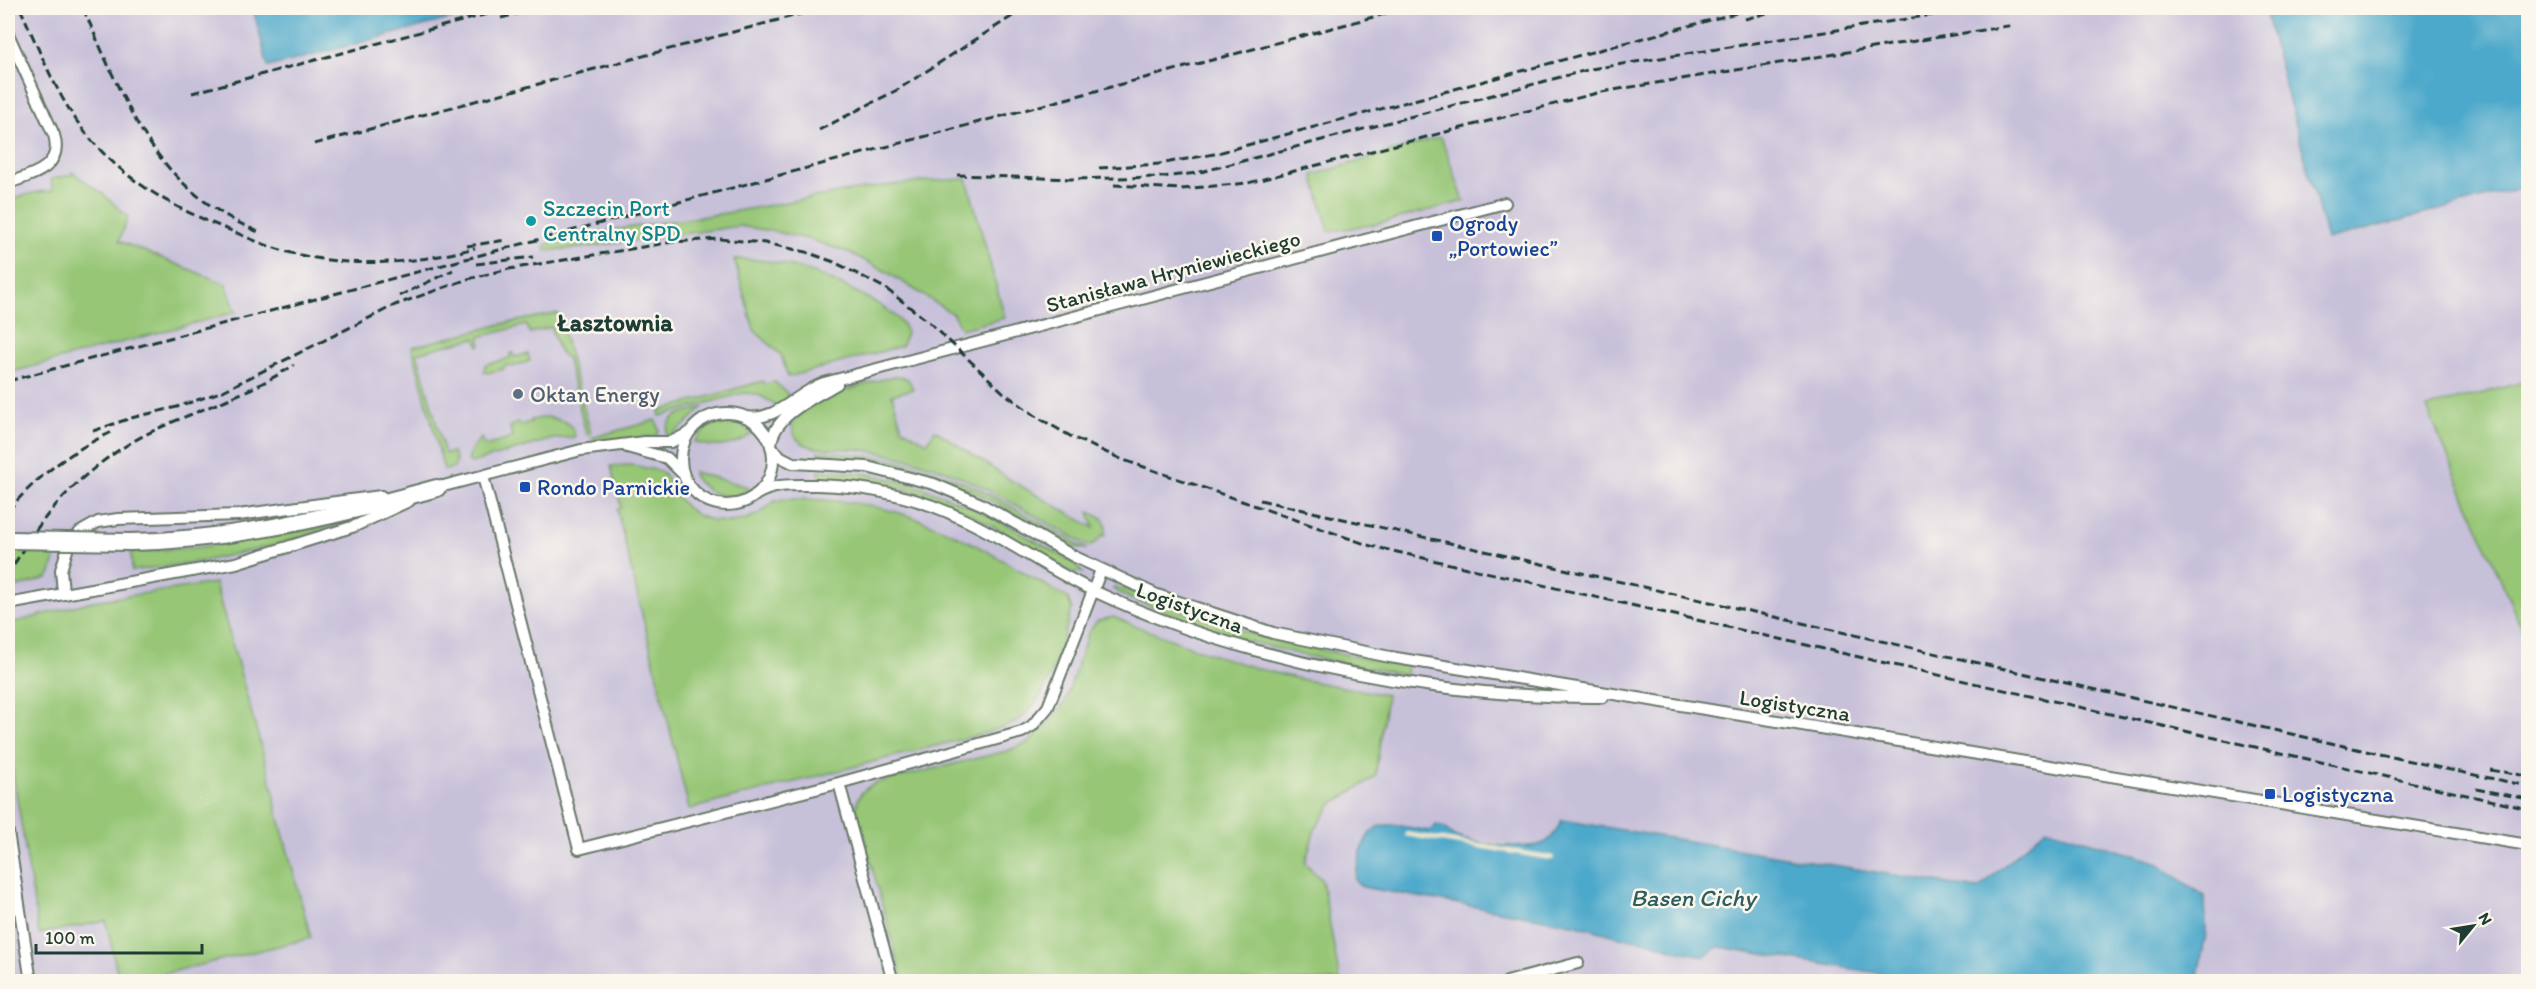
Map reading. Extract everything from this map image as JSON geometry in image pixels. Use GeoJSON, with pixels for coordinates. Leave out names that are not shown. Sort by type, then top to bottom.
{"type":"FeatureCollection","features":[{"type":"Feature","properties":{"kind":"main road"},"geometry":{"type":"LineString","coordinates":[[8,540],[130,542],[193,539],[258,531],[335,515],[437,489]]}},
{"type":"Feature","properties":{"kind":"street"},"geometry":{"type":"LineString","coordinates":[[8,34],[54,135],[56,147],[54,156],[42,171],[8,183]]}},
{"type":"Feature","properties":{"kind":"street","name":"Stanisława Hryniewieckiego"},"geometry":{"type":"LineString","coordinates":[[745,417],[769,416],[816,386],[1505,203]]}},
{"type":"Feature","properties":{"kind":"street","name":"Stanisława Hryniewieckiego"},"geometry":{"type":"LineString","coordinates":[[771,447],[775,431],[788,416],[812,399],[852,377]]}},
{"type":"Feature","properties":{"kind":"street"},"geometry":{"type":"LineString","coordinates":[[63,592],[61,570],[68,548],[80,532],[98,522],[118,519],[191,518],[265,513],[437,489],[585,449],[612,445],[645,441],[671,442],[689,433],[702,420],[714,415],[732,414],[745,417],[763,431],[771,447],[772,460],[770,473],[764,485],[755,495],[735,504],[712,502],[694,491],[673,462],[631,447],[612,445]]}},
{"type":"Feature","properties":{"kind":"street"},"geometry":{"type":"LineString","coordinates":[[684,476],[681,454],[689,433]]}},
{"type":"Feature","properties":{"kind":"street","name":"Logistyczna"},"geometry":{"type":"LineString","coordinates":[[771,447],[779,456],[793,463],[867,467],[906,475],[945,488],[981,504],[1101,570],[1189,607],[1293,638],[1390,657],[2529,845]]}},
{"type":"Feature","properties":{"kind":"street"},"geometry":{"type":"LineString","coordinates":[[483,476],[579,849],[1013,736],[1032,726],[1048,707],[1054,694],[1101,570]]}},
{"type":"Feature","properties":{"kind":"street","name":"Logistyczna"},"geometry":{"type":"LineString","coordinates":[[755,495],[777,486],[822,486],[872,490],[911,499],[966,520],[1094,591],[1158,618],[1237,645],[1335,669],[1489,693],[1547,697],[1636,698]]}},
{"type":"Feature","properties":{"kind":"street"},"geometry":{"type":"LineString","coordinates":[[8,604],[63,592],[211,568],[263,555],[363,524],[437,489]]}},
{"type":"Feature","properties":{"kind":"street"},"geometry":{"type":"LineString","coordinates":[[839,783],[893,981]]}},
{"type":"Feature","properties":{"kind":"street"},"geometry":{"type":"LineString","coordinates":[[8,832],[31,981]]}},
{"type":"Feature","properties":{"kind":"street"},"geometry":{"type":"LineString","coordinates":[[1507,981],[1578,963]]}},
{"type":"Feature","properties":{"kind":"shaded area"},"geometry":{"type":"Polygon","coordinates":[[[8,8],[253,8],[269,67],[491,8],[2264,8],[2327,240],[2528,186],[2528,381],[2428,408],[2528,639],[2528,981],[2197,981],[2206,934],[2046,828],[1979,889],[1562,820],[1546,842],[1527,847],[1462,839],[1451,835],[1443,827],[1433,827],[1431,831],[1390,824],[1379,827],[1358,884],[1362,887],[1573,924],[1704,956],[1718,947],[1884,974],[1883,981],[8,981],[8,8]]]}},
{"type":"Feature","properties":{"kind":"green space"},"geometry":{"type":"Polygon","coordinates":[[[1441,137],[1464,201],[1373,225],[1329,231],[1313,175],[1441,137]]]}},
{"type":"Feature","properties":{"kind":"green space"},"geometry":{"type":"Polygon","coordinates":[[[72,172],[103,194],[128,217],[119,241],[226,284],[236,312],[8,373],[8,200],[37,192],[53,191],[51,179],[71,175],[72,172]]]}},
{"type":"Feature","properties":{"kind":"green space"},"geometry":{"type":"Polygon","coordinates":[[[967,179],[1005,318],[961,329],[953,314],[887,272],[850,253],[777,232],[740,226],[581,248],[546,251],[545,245],[617,230],[852,191],[909,183],[967,179]]]}},
{"type":"Feature","properties":{"kind":"green space"},"geometry":{"type":"Polygon","coordinates":[[[734,259],[768,261],[794,267],[827,278],[861,294],[902,323],[906,332],[902,346],[788,377],[781,355],[754,330],[734,259]]]}},
{"type":"Feature","properties":{"kind":"green space"},"geometry":{"type":"Polygon","coordinates":[[[558,313],[591,434],[586,433],[567,358],[559,352],[551,327],[530,333],[526,325],[479,337],[481,344],[479,346],[475,338],[417,353],[445,454],[453,452],[456,462],[454,468],[444,470],[412,347],[502,324],[558,313]]]}},
{"type":"Feature","properties":{"kind":"green space"},"geometry":{"type":"Polygon","coordinates":[[[510,353],[513,353],[514,357],[528,354],[530,361],[511,367],[510,365],[504,366],[504,369],[488,373],[484,372],[485,365],[510,358],[510,353]]]}},
{"type":"Feature","properties":{"kind":"green space"},"geometry":{"type":"Polygon","coordinates":[[[895,376],[908,379],[913,389],[892,395],[902,428],[927,443],[935,430],[1012,481],[1094,528],[1089,512],[1102,518],[1106,525],[1105,536],[1102,535],[1098,541],[1089,546],[995,494],[947,471],[921,462],[874,452],[816,448],[802,443],[793,432],[792,426],[798,416],[822,400],[895,376]]]}},
{"type":"Feature","properties":{"kind":"green space"},"geometry":{"type":"Polygon","coordinates":[[[763,381],[764,384],[775,382],[788,394],[787,400],[778,406],[757,394],[743,393],[660,416],[659,411],[763,381]]]}},
{"type":"Feature","properties":{"kind":"green space"},"geometry":{"type":"Polygon","coordinates":[[[2528,381],[2528,639],[2526,639],[2427,408],[2528,381]]]}},
{"type":"Feature","properties":{"kind":"green space"},"geometry":{"type":"Polygon","coordinates":[[[704,407],[667,437],[667,429],[673,418],[684,412],[704,407]]]}},
{"type":"Feature","properties":{"kind":"green space"},"geometry":{"type":"Polygon","coordinates":[[[547,417],[569,424],[575,437],[553,439],[471,463],[468,460],[471,450],[481,438],[485,446],[512,438],[510,427],[519,422],[520,425],[547,417]]]}},
{"type":"Feature","properties":{"kind":"green space"},"geometry":{"type":"Polygon","coordinates":[[[656,420],[659,430],[656,437],[595,440],[591,438],[656,420]]]}},
{"type":"Feature","properties":{"kind":"green space"},"geometry":{"type":"Polygon","coordinates":[[[723,422],[739,424],[753,432],[725,446],[710,446],[694,442],[708,427],[723,422]]]}},
{"type":"Feature","properties":{"kind":"green space"},"geometry":{"type":"Polygon","coordinates":[[[818,452],[885,459],[949,477],[990,495],[1087,549],[1072,547],[995,503],[944,480],[903,468],[861,460],[818,457],[818,452]]]}},
{"type":"Feature","properties":{"kind":"green space"},"geometry":{"type":"Polygon","coordinates":[[[632,465],[660,471],[687,508],[699,516],[714,521],[731,522],[746,519],[760,513],[775,501],[783,499],[840,501],[882,508],[918,519],[963,538],[1068,598],[1072,609],[1053,670],[1039,698],[1017,721],[986,733],[689,809],[617,510],[621,507],[611,466],[632,465]]]}},
{"type":"Feature","properties":{"kind":"green space"},"geometry":{"type":"Polygon","coordinates":[[[819,471],[854,472],[888,478],[952,499],[1073,562],[1083,573],[1070,571],[949,504],[884,484],[819,478],[819,471]]]}},
{"type":"Feature","properties":{"kind":"green space"},"geometry":{"type":"Polygon","coordinates":[[[694,472],[749,489],[734,496],[718,495],[698,482],[693,475],[694,472]]]}},
{"type":"Feature","properties":{"kind":"green space"},"geometry":{"type":"Polygon","coordinates":[[[357,518],[275,545],[204,561],[132,571],[131,552],[200,547],[271,537],[357,518]]]}},
{"type":"Feature","properties":{"kind":"green space"},"geometry":{"type":"Polygon","coordinates":[[[8,549],[57,551],[51,573],[47,578],[8,590],[8,549]]]}},
{"type":"Feature","properties":{"kind":"green space"},"geometry":{"type":"Polygon","coordinates":[[[215,583],[275,796],[311,938],[134,981],[119,981],[106,921],[39,934],[8,743],[8,624],[93,601],[215,583]]]}},
{"type":"Feature","properties":{"kind":"green space"},"geometry":{"type":"Polygon","coordinates":[[[1115,587],[1279,642],[1407,666],[1406,675],[1302,655],[1244,640],[1131,599],[1113,589],[1115,587]]]}},
{"type":"Feature","properties":{"kind":"green space"},"geometry":{"type":"Polygon","coordinates":[[[1113,617],[1210,654],[1260,669],[1285,676],[1387,695],[1375,777],[1332,804],[1315,829],[1305,863],[1322,880],[1340,981],[903,981],[856,808],[858,799],[864,790],[876,783],[1007,751],[1029,742],[1055,716],[1066,700],[1088,633],[1097,621],[1113,617]]]}},
{"type":"Feature","properties":{"kind":"water"},"geometry":{"type":"Polygon","coordinates":[[[253,8],[491,8],[268,67],[253,8]]]}},
{"type":"Feature","properties":{"kind":"water"},"geometry":{"type":"Polygon","coordinates":[[[2264,8],[2528,8],[2528,186],[2327,240],[2264,8]]]}},
{"type":"Feature","properties":{"kind":"water","name":"Basen Cichy"},"geometry":{"type":"Polygon","coordinates":[[[1562,820],[1978,889],[2046,828],[2156,862],[2205,897],[2206,934],[2197,981],[1883,981],[1884,974],[1719,947],[1704,956],[1573,924],[1362,887],[1355,880],[1364,843],[1375,829],[1383,825],[1431,831],[1436,825],[1456,837],[1467,840],[1504,846],[1529,846],[1546,842],[1562,820]]]}},
{"type":"Feature","properties":{"kind":"pier"},"geometry":{"type":"Polygon","coordinates":[[[1406,832],[1554,856],[1554,858],[1552,860],[1405,836],[1406,832]]]}},
{"type":"Feature","properties":{"kind":"railway"},"geometry":{"type":"LineString","coordinates":[[20,8],[58,90],[88,136],[117,166],[166,201],[274,248],[329,260],[402,261],[475,248]]}},
{"type":"Feature","properties":{"kind":"railway"},"geometry":{"type":"LineString","coordinates":[[83,8],[130,110],[148,140],[169,168],[194,193],[224,214],[261,233]]}},
{"type":"Feature","properties":{"kind":"railway"},"geometry":{"type":"LineString","coordinates":[[192,93],[510,8]]}},
{"type":"Feature","properties":{"kind":"railway"},"geometry":{"type":"LineString","coordinates":[[501,18],[539,8]]}},
{"type":"Feature","properties":{"kind":"railway"},"geometry":{"type":"LineString","coordinates":[[314,144],[823,8]]}},
{"type":"Feature","properties":{"kind":"railway"},"geometry":{"type":"LineString","coordinates":[[819,130],[897,90],[1025,8]]}},
{"type":"Feature","properties":{"kind":"railway"},"geometry":{"type":"LineString","coordinates":[[8,381],[1407,8]]}},
{"type":"Feature","properties":{"kind":"railway"},"geometry":{"type":"LineString","coordinates":[[1099,168],[1159,164],[1214,154],[1755,8]]}},
{"type":"Feature","properties":{"kind":"railway"},"geometry":{"type":"LineString","coordinates":[[1745,19],[1786,8]]}},
{"type":"Feature","properties":{"kind":"railway"},"geometry":{"type":"LineString","coordinates":[[957,175],[1072,179],[1161,177],[1197,173],[1591,69],[1976,8]]}},
{"type":"Feature","properties":{"kind":"railway"},"geometry":{"type":"LineString","coordinates":[[1114,185],[1181,189],[1248,183],[1601,92],[2014,25]]}},
{"type":"Feature","properties":{"kind":"railway"},"geometry":{"type":"LineString","coordinates":[[93,431],[223,391],[395,305],[468,279],[509,269],[673,242],[719,239],[765,243],[806,252],[834,262],[885,288],[929,322],[1004,393],[1037,417],[1072,437],[1121,459],[1371,546],[2528,809]]}},
{"type":"Feature","properties":{"kind":"railway"},"geometry":{"type":"LineString","coordinates":[[467,246],[506,240]]}},
{"type":"Feature","properties":{"kind":"railway"},"geometry":{"type":"LineString","coordinates":[[476,264],[533,257]]}},
{"type":"Feature","properties":{"kind":"railway"},"geometry":{"type":"LineString","coordinates":[[399,296],[453,270]]}},
{"type":"Feature","properties":{"kind":"railway"},"geometry":{"type":"LineString","coordinates":[[8,577],[35,531],[70,490],[89,472],[133,441],[244,392],[294,365]]}},
{"type":"Feature","properties":{"kind":"railway"},"geometry":{"type":"LineString","coordinates":[[8,511],[30,487],[69,456],[112,432]]}},
{"type":"Feature","properties":{"kind":"railway"},"geometry":{"type":"LineString","coordinates":[[1260,500],[2528,786]]}},
{"type":"Feature","properties":{"kind":"railway"},"geometry":{"type":"LineString","coordinates":[[2490,770],[2528,776]]}},
{"type":"Feature","properties":{"kind":"railway"},"geometry":{"type":"LineString","coordinates":[[2476,789],[2528,799]]}},
{"type":"Feature","properties":{"kind":"railway"},"geometry":{"type":"LineString","coordinates":[[8,938],[16,982]]}},
{"type":"Feature","properties":{"kind":"place","name":"Szczecin Port Centralny SPD"},"geometry":{"type":"Point","coordinates":[531,221]}},
{"type":"Feature","properties":{"kind":"place","name":"Ogrody „Portowiec”"},"geometry":{"type":"Point","coordinates":[1437,236]}},
{"type":"Feature","properties":{"kind":"place","name":"Oktan Energy"},"geometry":{"type":"Point","coordinates":[518,394]}},
{"type":"Feature","properties":{"kind":"place","name":"Rondo Parnickie"},"geometry":{"type":"Point","coordinates":[525,487]}},
{"type":"Feature","properties":{"kind":"place","name":"Logistyczna"},"geometry":{"type":"Point","coordinates":[2270,794]}},
{"type":"Feature","properties":{"kind":"district","name":"Łasztownia"},"geometry":{"type":"Point","coordinates":[615,323]}}]}
